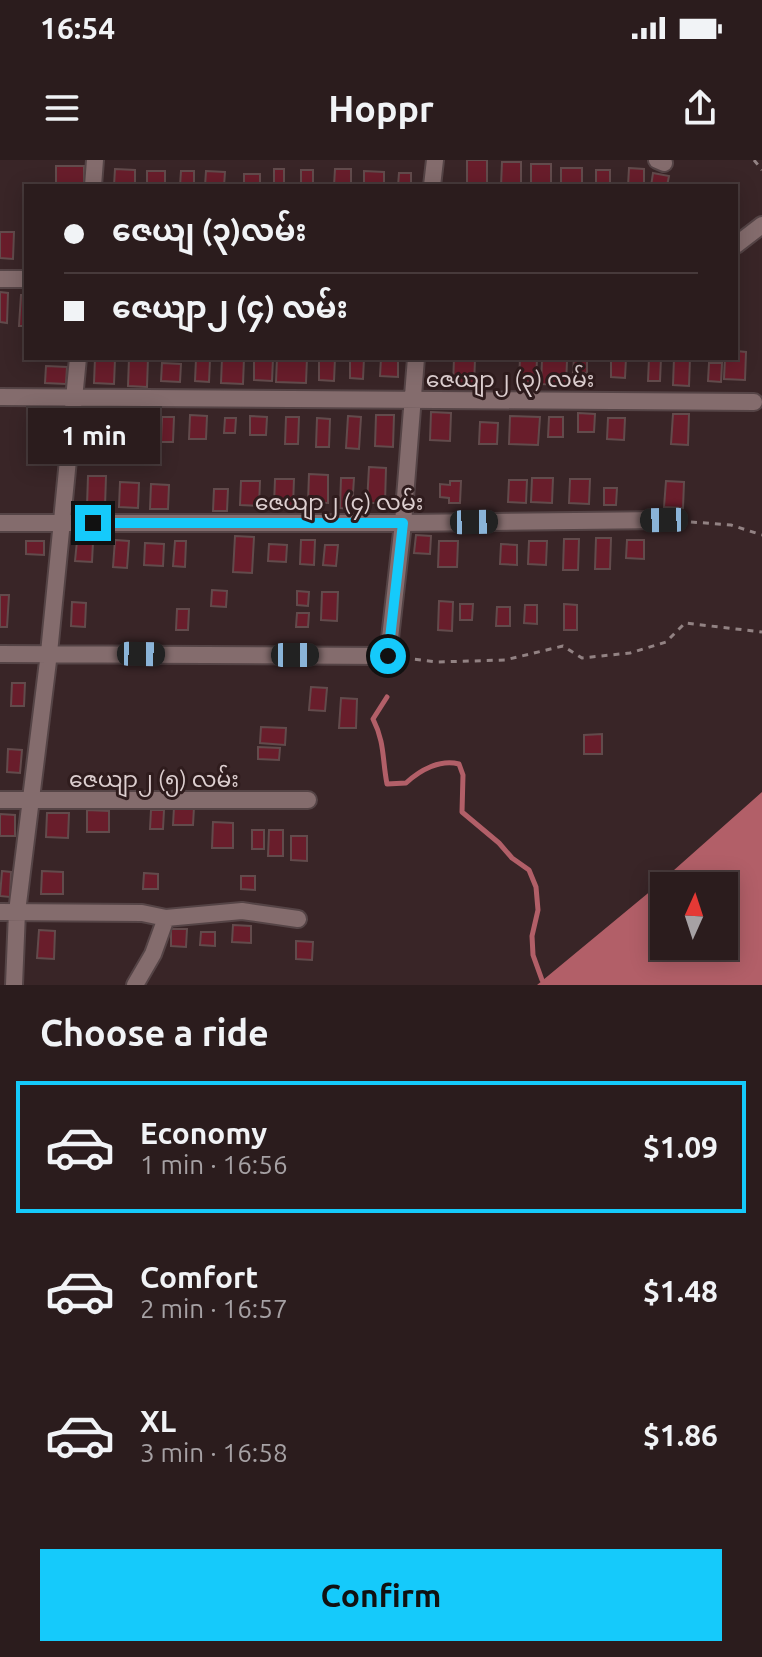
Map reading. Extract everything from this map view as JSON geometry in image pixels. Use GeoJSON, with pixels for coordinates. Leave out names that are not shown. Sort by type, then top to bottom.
{"type":"FeatureCollection","features":[{"type":"Feature","properties":{"kind":"street"},"geometry":{"type":"LineString","coordinates":[[93,184],[95,160]]}},
{"type":"Feature","properties":{"kind":"street"},"geometry":{"type":"LineString","coordinates":[[432,184],[435,160]]}},
{"type":"Feature","properties":{"kind":"street"},"geometry":{"type":"LineString","coordinates":[[738,243],[762,225]]}},
{"type":"Feature","properties":{"kind":"street"},"geometry":{"type":"LineString","coordinates":[[0,279],[24,279]]}},
{"type":"Feature","properties":{"kind":"street"},"geometry":{"type":"LineString","coordinates":[[14,985],[8,912],[31,801],[78,360]]}},
{"type":"Feature","properties":{"kind":"street"},"geometry":{"type":"LineString","coordinates":[[0,654],[388,656],[403,523],[416,360]]}},
{"type":"Feature","properties":{"kind":"street","name":"ဇေယျာ၂ (၃) လမ်း"},"geometry":{"type":"LineString","coordinates":[[0,397],[754,402]]}},
{"type":"Feature","properties":{"kind":"street","name":"ဇေယျာ၂ (၄) လမ်း"},"geometry":{"type":"LineString","coordinates":[[0,523],[664,520]]}},
{"type":"Feature","properties":{"kind":"street","name":"ဇေယျာ၂ (၅) လမ်း"},"geometry":{"type":"LineString","coordinates":[[0,800],[308,800]]}},
{"type":"Feature","properties":{"kind":"street"},"geometry":{"type":"LineString","coordinates":[[8,912],[142,913],[166,918],[242,911],[298,919]]}},
{"type":"Feature","properties":{"kind":"street"},"geometry":{"type":"LineString","coordinates":[[135,985],[153,954],[166,918]]}},
{"type":"Feature","properties":{"kind":"path"},"geometry":{"type":"LineString","coordinates":[[754,160],[762,170]]}},
{"type":"Feature","properties":{"kind":"path"},"geometry":{"type":"LineString","coordinates":[[664,520],[731,525],[762,535]]}},
{"type":"Feature","properties":{"kind":"path"},"geometry":{"type":"LineString","coordinates":[[388,656],[438,662],[505,660],[563,646],[582,658],[630,653],[666,642],[685,623],[762,632]]}},
{"type":"Feature","properties":{"kind":"shaded area"},"geometry":{"type":"Polygon","coordinates":[[[762,792],[762,985],[537,985],[650,891],[650,960],[738,960],[738,872],[672,872],[762,792]]]}},
{"type":"Feature","properties":{"kind":"building"},"geometry":{"type":"Polygon","coordinates":[[[467,160],[487,160],[487,184],[467,184],[467,160]]]}},
{"type":"Feature","properties":{"kind":"building"},"geometry":{"type":"Polygon","coordinates":[[[502,162],[521,162],[521,184],[501,184],[502,162]]]}},
{"type":"Feature","properties":{"kind":"building"},"geometry":{"type":"Polygon","coordinates":[[[531,164],[551,164],[551,184],[531,184],[531,164]]]}},
{"type":"Feature","properties":{"kind":"building"},"geometry":{"type":"Polygon","coordinates":[[[56,166],[84,166],[84,184],[56,184],[56,166]]]}},
{"type":"Feature","properties":{"kind":"building"},"geometry":{"type":"Polygon","coordinates":[[[561,168],[582,168],[582,184],[561,184],[561,168]]]}},
{"type":"Feature","properties":{"kind":"building"},"geometry":{"type":"Polygon","coordinates":[[[629,168],[644,169],[644,184],[628,184],[629,168]]]}},
{"type":"Feature","properties":{"kind":"building"},"geometry":{"type":"Polygon","coordinates":[[[115,169],[135,170],[135,184],[114,184],[115,169]]]}},
{"type":"Feature","properties":{"kind":"building"},"geometry":{"type":"Polygon","coordinates":[[[274,169],[284,169],[284,184],[274,184],[274,169]]]}},
{"type":"Feature","properties":{"kind":"building"},"geometry":{"type":"Polygon","coordinates":[[[335,169],[351,169],[351,184],[334,184],[335,169]]]}},
{"type":"Feature","properties":{"kind":"building"},"geometry":{"type":"Polygon","coordinates":[[[301,170],[313,170],[313,184],[301,184],[301,170]]]}},
{"type":"Feature","properties":{"kind":"building"},"geometry":{"type":"Polygon","coordinates":[[[596,170],[610,170],[610,184],[596,184],[596,170]]]}},
{"type":"Feature","properties":{"kind":"building"},"geometry":{"type":"Polygon","coordinates":[[[147,171],[165,171],[165,184],[147,184],[147,171]]]}},
{"type":"Feature","properties":{"kind":"building"},"geometry":{"type":"Polygon","coordinates":[[[181,171],[194,171],[194,184],[180,184],[181,171]]]}},
{"type":"Feature","properties":{"kind":"building"},"geometry":{"type":"Polygon","coordinates":[[[206,171],[225,172],[224,184],[205,184],[206,171]]]}},
{"type":"Feature","properties":{"kind":"building"},"geometry":{"type":"Polygon","coordinates":[[[364,171],[384,172],[384,184],[364,184],[364,171]]]}},
{"type":"Feature","properties":{"kind":"building"},"geometry":{"type":"Polygon","coordinates":[[[399,173],[411,173],[411,184],[398,184],[399,173]]]}},
{"type":"Feature","properties":{"kind":"building"},"geometry":{"type":"Polygon","coordinates":[[[653,173],[669,176],[667,184],[651,184],[653,173]]]}},
{"type":"Feature","properties":{"kind":"building"},"geometry":{"type":"Polygon","coordinates":[[[244,174],[260,174],[260,184],[244,184],[244,174]]]}},
{"type":"Feature","properties":{"kind":"building"},"geometry":{"type":"Polygon","coordinates":[[[0,232],[14,232],[13,259],[0,258],[0,232]]]}},
{"type":"Feature","properties":{"kind":"building"},"geometry":{"type":"Polygon","coordinates":[[[0,292],[8,293],[7,323],[0,322],[0,292]]]}},
{"type":"Feature","properties":{"kind":"building"},"geometry":{"type":"Polygon","coordinates":[[[21,295],[24,295],[24,326],[19,326],[21,295]]]}},
{"type":"Feature","properties":{"kind":"building"},"geometry":{"type":"Polygon","coordinates":[[[738,351],[746,352],[745,380],[724,379],[725,360],[738,360],[738,351]]]}},
{"type":"Feature","properties":{"kind":"building"},"geometry":{"type":"Polygon","coordinates":[[[95,360],[115,360],[114,384],[94,383],[95,360]]]}},
{"type":"Feature","properties":{"kind":"building"},"geometry":{"type":"Polygon","coordinates":[[[129,360],[148,360],[147,387],[128,386],[129,360]]]}},
{"type":"Feature","properties":{"kind":"building"},"geometry":{"type":"Polygon","coordinates":[[[196,360],[210,360],[209,382],[195,381],[196,360]]]}},
{"type":"Feature","properties":{"kind":"building"},"geometry":{"type":"Polygon","coordinates":[[[222,360],[244,360],[243,384],[221,383],[222,360]]]}},
{"type":"Feature","properties":{"kind":"building"},"geometry":{"type":"Polygon","coordinates":[[[254,360],[273,360],[272,381],[254,380],[254,360]]]}},
{"type":"Feature","properties":{"kind":"building"},"geometry":{"type":"Polygon","coordinates":[[[277,360],[307,360],[306,383],[276,382],[277,360]]]}},
{"type":"Feature","properties":{"kind":"building"},"geometry":{"type":"Polygon","coordinates":[[[319,360],[335,360],[334,381],[319,380],[319,360]]]}},
{"type":"Feature","properties":{"kind":"building"},"geometry":{"type":"Polygon","coordinates":[[[350,360],[364,360],[363,379],[350,378],[350,360]]]}},
{"type":"Feature","properties":{"kind":"building"},"geometry":{"type":"Polygon","coordinates":[[[381,360],[398,360],[398,377],[380,376],[381,360]]]}},
{"type":"Feature","properties":{"kind":"building"},"geometry":{"type":"Polygon","coordinates":[[[454,360],[475,360],[474,387],[453,386],[454,360]]]}},
{"type":"Feature","properties":{"kind":"building"},"geometry":{"type":"Polygon","coordinates":[[[520,360],[537,360],[536,383],[519,382],[520,360]]]}},
{"type":"Feature","properties":{"kind":"building"},"geometry":{"type":"Polygon","coordinates":[[[542,360],[567,361],[566,385],[541,384],[542,360]]]}},
{"type":"Feature","properties":{"kind":"building"},"geometry":{"type":"Polygon","coordinates":[[[574,360],[587,360],[587,373],[573,372],[574,360]]]}},
{"type":"Feature","properties":{"kind":"building"},"geometry":{"type":"Polygon","coordinates":[[[611,360],[626,360],[625,378],[611,377],[611,360]]]}},
{"type":"Feature","properties":{"kind":"building"},"geometry":{"type":"Polygon","coordinates":[[[649,360],[661,360],[660,381],[648,381],[649,360]]]}},
{"type":"Feature","properties":{"kind":"building"},"geometry":{"type":"Polygon","coordinates":[[[674,360],[690,360],[689,386],[673,385],[674,360]]]}},
{"type":"Feature","properties":{"kind":"building"},"geometry":{"type":"Polygon","coordinates":[[[162,363],[181,364],[180,382],[161,381],[162,363]]]}},
{"type":"Feature","properties":{"kind":"building"},"geometry":{"type":"Polygon","coordinates":[[[709,363],[722,363],[721,382],[708,381],[709,363]]]}},
{"type":"Feature","properties":{"kind":"building"},"geometry":{"type":"Polygon","coordinates":[[[46,366],[67,367],[66,384],[45,383],[46,366]]]}},
{"type":"Feature","properties":{"kind":"building"},"geometry":{"type":"Polygon","coordinates":[[[431,412],[451,413],[450,441],[430,440],[431,412]]]}},
{"type":"Feature","properties":{"kind":"building"},"geometry":{"type":"Polygon","coordinates":[[[578,413],[595,414],[594,432],[578,432],[578,413]]]}},
{"type":"Feature","properties":{"kind":"building"},"geometry":{"type":"Polygon","coordinates":[[[673,414],[689,414],[688,445],[671,444],[673,414]]]}},
{"type":"Feature","properties":{"kind":"building"},"geometry":{"type":"Polygon","coordinates":[[[190,415],[207,416],[206,439],[189,439],[190,415]]]}},
{"type":"Feature","properties":{"kind":"building"},"geometry":{"type":"Polygon","coordinates":[[[376,415],[394,415],[393,447],[375,446],[376,415]]]}},
{"type":"Feature","properties":{"kind":"building"},"geometry":{"type":"Polygon","coordinates":[[[125,416],[144,417],[143,444],[124,443],[125,416]]]}},
{"type":"Feature","properties":{"kind":"building"},"geometry":{"type":"Polygon","coordinates":[[[250,416],[267,417],[266,435],[250,435],[250,416]]]}},
{"type":"Feature","properties":{"kind":"building"},"geometry":{"type":"Polygon","coordinates":[[[348,416],[361,417],[359,449],[346,448],[348,416]]]}},
{"type":"Feature","properties":{"kind":"building"},"geometry":{"type":"Polygon","coordinates":[[[510,416],[540,417],[538,445],[509,444],[510,416]]]}},
{"type":"Feature","properties":{"kind":"building"},"geometry":{"type":"Polygon","coordinates":[[[38,417],[54,418],[53,445],[36,445],[38,417]]]}},
{"type":"Feature","properties":{"kind":"building"},"geometry":{"type":"Polygon","coordinates":[[[96,417],[111,418],[110,443],[94,443],[96,417]]]}},
{"type":"Feature","properties":{"kind":"building"},"geometry":{"type":"Polygon","coordinates":[[[162,417],[174,417],[173,442],[161,442],[162,417]]]}},
{"type":"Feature","properties":{"kind":"building"},"geometry":{"type":"Polygon","coordinates":[[[286,417],[299,417],[298,444],[285,444],[286,417]]]}},
{"type":"Feature","properties":{"kind":"building"},"geometry":{"type":"Polygon","coordinates":[[[549,417],[563,417],[563,437],[548,437],[549,417]]]}},
{"type":"Feature","properties":{"kind":"building"},"geometry":{"type":"Polygon","coordinates":[[[225,418],[236,418],[235,433],[224,433],[225,418]]]}},
{"type":"Feature","properties":{"kind":"building"},"geometry":{"type":"Polygon","coordinates":[[[317,418],[330,419],[329,447],[316,447],[317,418]]]}},
{"type":"Feature","properties":{"kind":"building"},"geometry":{"type":"Polygon","coordinates":[[[608,418],[625,418],[624,440],[607,439],[608,418]]]}},
{"type":"Feature","properties":{"kind":"building"},"geometry":{"type":"Polygon","coordinates":[[[480,422],[498,423],[497,444],[479,444],[480,422]]]}},
{"type":"Feature","properties":{"kind":"building"},"geometry":{"type":"Polygon","coordinates":[[[369,467],[386,468],[385,503],[367,503],[369,467]]]}},
{"type":"Feature","properties":{"kind":"building"},"geometry":{"type":"Polygon","coordinates":[[[309,474],[328,475],[328,503],[308,502],[309,474]]]}},
{"type":"Feature","properties":{"kind":"building"},"geometry":{"type":"Polygon","coordinates":[[[88,476],[106,476],[105,507],[87,506],[88,476]]]}},
{"type":"Feature","properties":{"kind":"building"},"geometry":{"type":"Polygon","coordinates":[[[341,478],[354,478],[352,509],[340,508],[341,478]]]}},
{"type":"Feature","properties":{"kind":"building"},"geometry":{"type":"Polygon","coordinates":[[[532,478],[553,478],[552,503],[531,502],[532,478]]]}},
{"type":"Feature","properties":{"kind":"building"},"geometry":{"type":"Polygon","coordinates":[[[275,479],[294,479],[293,506],[274,505],[275,479]]]}},
{"type":"Feature","properties":{"kind":"building"},"geometry":{"type":"Polygon","coordinates":[[[570,479],[590,479],[589,504],[569,503],[570,479]]]}},
{"type":"Feature","properties":{"kind":"building"},"geometry":{"type":"Polygon","coordinates":[[[509,480],[527,480],[526,503],[508,502],[509,480]]]}},
{"type":"Feature","properties":{"kind":"building"},"geometry":{"type":"Polygon","coordinates":[[[241,481],[260,481],[259,506],[240,505],[241,481]]]}},
{"type":"Feature","properties":{"kind":"building"},"geometry":{"type":"Polygon","coordinates":[[[450,481],[461,481],[460,503],[449,503],[449,498],[440,497],[440,484],[450,485],[450,481]]]}},
{"type":"Feature","properties":{"kind":"building"},"geometry":{"type":"Polygon","coordinates":[[[666,481],[684,482],[683,508],[664,507],[666,481]]]}},
{"type":"Feature","properties":{"kind":"building"},"geometry":{"type":"Polygon","coordinates":[[[120,482],[139,483],[138,508],[119,507],[120,482]]]}},
{"type":"Feature","properties":{"kind":"building"},"geometry":{"type":"Polygon","coordinates":[[[151,484],[169,485],[168,509],[150,509],[151,484]]]}},
{"type":"Feature","properties":{"kind":"building"},"geometry":{"type":"Polygon","coordinates":[[[604,488],[617,488],[616,505],[604,505],[604,488]]]}},
{"type":"Feature","properties":{"kind":"building"},"geometry":{"type":"Polygon","coordinates":[[[214,489],[228,489],[227,511],[213,511],[214,489]]]}},
{"type":"Feature","properties":{"kind":"building"},"geometry":{"type":"Polygon","coordinates":[[[416,535],[431,536],[430,554],[414,553],[416,535]]]}},
{"type":"Feature","properties":{"kind":"building"},"geometry":{"type":"Polygon","coordinates":[[[235,536],[254,537],[252,573],[233,572],[235,536]]]}},
{"type":"Feature","properties":{"kind":"building"},"geometry":{"type":"Polygon","coordinates":[[[596,538],[611,538],[610,569],[595,569],[596,538]]]}},
{"type":"Feature","properties":{"kind":"building"},"geometry":{"type":"Polygon","coordinates":[[[564,539],[579,539],[578,570],[563,570],[564,539]]]}},
{"type":"Feature","properties":{"kind":"building"},"geometry":{"type":"Polygon","coordinates":[[[115,540],[129,541],[127,568],[113,567],[115,540]]]}},
{"type":"Feature","properties":{"kind":"building"},"geometry":{"type":"Polygon","coordinates":[[[301,540],[315,540],[314,565],[300,564],[301,540]]]}},
{"type":"Feature","properties":{"kind":"building"},"geometry":{"type":"Polygon","coordinates":[[[627,540],[644,540],[644,559],[626,558],[627,540]]]}},
{"type":"Feature","properties":{"kind":"building"},"geometry":{"type":"Polygon","coordinates":[[[26,541],[44,541],[44,555],[26,554],[26,541]]]}},
{"type":"Feature","properties":{"kind":"building"},"geometry":{"type":"Polygon","coordinates":[[[77,541],[93,542],[92,562],[75,561],[77,541]]]}},
{"type":"Feature","properties":{"kind":"building"},"geometry":{"type":"Polygon","coordinates":[[[175,541],[186,541],[185,567],[173,566],[175,541]]]}},
{"type":"Feature","properties":{"kind":"building"},"geometry":{"type":"Polygon","coordinates":[[[439,541],[458,541],[457,567],[438,567],[439,541]]]}},
{"type":"Feature","properties":{"kind":"building"},"geometry":{"type":"Polygon","coordinates":[[[529,541],[547,541],[546,565],[528,564],[529,541]]]}},
{"type":"Feature","properties":{"kind":"building"},"geometry":{"type":"Polygon","coordinates":[[[145,543],[164,544],[163,566],[144,565],[145,543]]]}},
{"type":"Feature","properties":{"kind":"building"},"geometry":{"type":"Polygon","coordinates":[[[269,544],[287,545],[286,562],[268,561],[269,544]]]}},
{"type":"Feature","properties":{"kind":"building"},"geometry":{"type":"Polygon","coordinates":[[[501,544],[517,545],[517,565],[500,564],[501,544]]]}},
{"type":"Feature","properties":{"kind":"building"},"geometry":{"type":"Polygon","coordinates":[[[325,545],[338,545],[336,566],[323,565],[325,545]]]}},
{"type":"Feature","properties":{"kind":"building"},"geometry":{"type":"Polygon","coordinates":[[[212,590],[227,591],[226,607],[211,606],[212,590]]]}},
{"type":"Feature","properties":{"kind":"building"},"geometry":{"type":"Polygon","coordinates":[[[297,591],[309,592],[308,606],[297,605],[297,591]]]}},
{"type":"Feature","properties":{"kind":"building"},"geometry":{"type":"Polygon","coordinates":[[[322,592],[338,592],[337,621],[321,620],[322,592]]]}},
{"type":"Feature","properties":{"kind":"building"},"geometry":{"type":"Polygon","coordinates":[[[0,595],[9,595],[7,627],[0,627],[0,595]]]}},
{"type":"Feature","properties":{"kind":"building"},"geometry":{"type":"Polygon","coordinates":[[[439,601],[453,602],[452,631],[438,630],[439,601]]]}},
{"type":"Feature","properties":{"kind":"building"},"geometry":{"type":"Polygon","coordinates":[[[72,602],[86,603],[85,627],[71,626],[72,602]]]}},
{"type":"Feature","properties":{"kind":"building"},"geometry":{"type":"Polygon","coordinates":[[[460,604],[473,604],[472,620],[460,620],[460,604]]]}},
{"type":"Feature","properties":{"kind":"building"},"geometry":{"type":"Polygon","coordinates":[[[564,604],[577,605],[577,630],[564,630],[564,604]]]}},
{"type":"Feature","properties":{"kind":"building"},"geometry":{"type":"Polygon","coordinates":[[[525,605],[537,605],[537,624],[524,623],[525,605]]]}},
{"type":"Feature","properties":{"kind":"building"},"geometry":{"type":"Polygon","coordinates":[[[497,607],[510,607],[510,626],[496,626],[497,607]]]}},
{"type":"Feature","properties":{"kind":"building"},"geometry":{"type":"Polygon","coordinates":[[[177,609],[189,609],[188,630],[176,630],[177,609]]]}},
{"type":"Feature","properties":{"kind":"building"},"geometry":{"type":"Polygon","coordinates":[[[297,613],[309,613],[308,627],[296,627],[297,613]]]}},
{"type":"Feature","properties":{"kind":"building"},"geometry":{"type":"Polygon","coordinates":[[[12,683],[25,683],[24,706],[11,706],[12,683]]]}},
{"type":"Feature","properties":{"kind":"building"},"geometry":{"type":"Polygon","coordinates":[[[311,687],[327,688],[325,711],[309,710],[311,687]]]}},
{"type":"Feature","properties":{"kind":"building"},"geometry":{"type":"Polygon","coordinates":[[[341,698],[357,699],[356,728],[339,728],[341,698]]]}},
{"type":"Feature","properties":{"kind":"building"},"geometry":{"type":"Polygon","coordinates":[[[261,727],[286,728],[285,745],[260,743],[261,727]]]}},
{"type":"Feature","properties":{"kind":"building"},"geometry":{"type":"Polygon","coordinates":[[[602,734],[602,754],[584,754],[584,735],[602,734]]]}},
{"type":"Feature","properties":{"kind":"building"},"geometry":{"type":"Polygon","coordinates":[[[258,747],[280,748],[279,760],[258,759],[258,747]]]}},
{"type":"Feature","properties":{"kind":"building"},"geometry":{"type":"Polygon","coordinates":[[[8,749],[22,750],[20,773],[7,772],[8,749]]]}},
{"type":"Feature","properties":{"kind":"building"},"geometry":{"type":"Polygon","coordinates":[[[174,807],[194,807],[193,825],[173,825],[174,807]]]}},
{"type":"Feature","properties":{"kind":"building"},"geometry":{"type":"Polygon","coordinates":[[[87,810],[109,811],[109,832],[87,832],[87,810]]]}},
{"type":"Feature","properties":{"kind":"building"},"geometry":{"type":"Polygon","coordinates":[[[151,810],[164,810],[163,829],[150,829],[151,810]]]}},
{"type":"Feature","properties":{"kind":"building"},"geometry":{"type":"Polygon","coordinates":[[[47,813],[69,813],[68,838],[46,837],[47,813]]]}},
{"type":"Feature","properties":{"kind":"building"},"geometry":{"type":"Polygon","coordinates":[[[0,814],[15,815],[15,836],[0,836],[0,814]]]}},
{"type":"Feature","properties":{"kind":"building"},"geometry":{"type":"Polygon","coordinates":[[[213,822],[233,823],[233,848],[212,848],[213,822]]]}},
{"type":"Feature","properties":{"kind":"building"},"geometry":{"type":"Polygon","coordinates":[[[252,830],[264,830],[264,849],[252,849],[252,830]]]}},
{"type":"Feature","properties":{"kind":"building"},"geometry":{"type":"Polygon","coordinates":[[[269,830],[283,830],[283,856],[268,856],[269,830]]]}},
{"type":"Feature","properties":{"kind":"building"},"geometry":{"type":"Polygon","coordinates":[[[291,836],[307,836],[307,861],[291,860],[291,836]]]}},
{"type":"Feature","properties":{"kind":"building"},"geometry":{"type":"Polygon","coordinates":[[[2,871],[11,872],[10,897],[0,896],[2,871]]]}},
{"type":"Feature","properties":{"kind":"building"},"geometry":{"type":"Polygon","coordinates":[[[42,871],[63,872],[63,894],[41,894],[42,871]]]}},
{"type":"Feature","properties":{"kind":"building"},"geometry":{"type":"Polygon","coordinates":[[[144,873],[158,874],[158,889],[143,889],[144,873]]]}},
{"type":"Feature","properties":{"kind":"building"},"geometry":{"type":"Polygon","coordinates":[[[241,876],[255,876],[255,890],[241,889],[241,876]]]}},
{"type":"Feature","properties":{"kind":"building"},"geometry":{"type":"Polygon","coordinates":[[[233,925],[251,926],[251,943],[232,942],[233,925]]]}},
{"type":"Feature","properties":{"kind":"building"},"geometry":{"type":"Polygon","coordinates":[[[171,929],[187,929],[186,947],[171,946],[171,929]]]}},
{"type":"Feature","properties":{"kind":"building"},"geometry":{"type":"Polygon","coordinates":[[[39,930],[55,931],[54,959],[37,958],[39,930]]]}},
{"type":"Feature","properties":{"kind":"building"},"geometry":{"type":"Polygon","coordinates":[[[201,932],[215,932],[215,946],[200,945],[201,932]]]}},
{"type":"Feature","properties":{"kind":"building"},"geometry":{"type":"Polygon","coordinates":[[[296,941],[313,942],[312,960],[296,959],[296,941]]]}},
{"type":"Feature","properties":{"kind":"waterway"},"geometry":{"type":"LineString","coordinates":[[387,697],[373,719],[381,743],[387,784],[406,783],[438,764],[459,764],[463,775],[462,812],[529,870],[536,887],[538,910],[532,936],[533,955],[542,980]]}},
{"type":"Feature","properties":{"kind":"route"},"geometry":{"type":"LineString","coordinates":[[93,523],[403,523],[388,656]]}}]}
